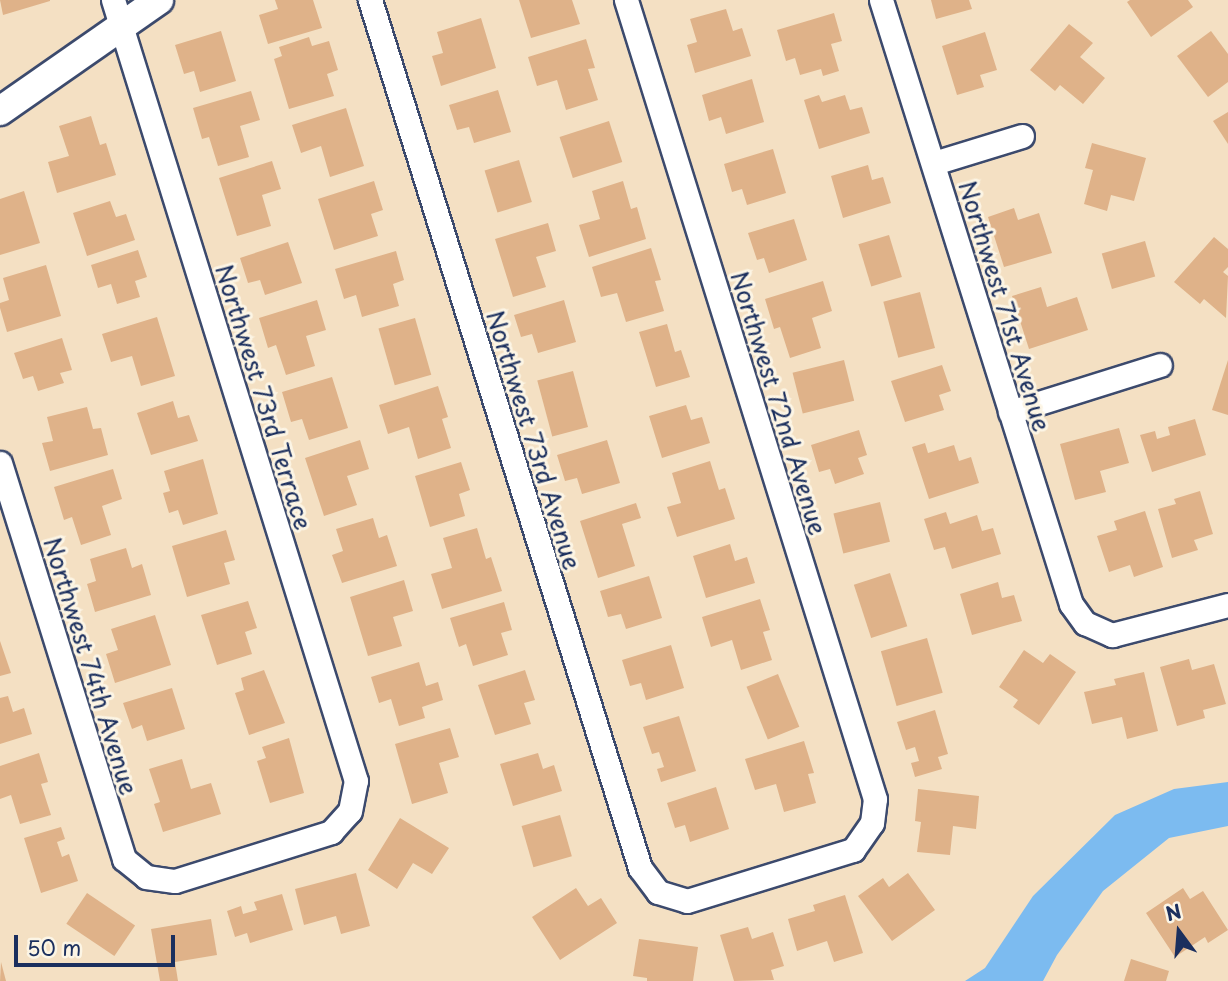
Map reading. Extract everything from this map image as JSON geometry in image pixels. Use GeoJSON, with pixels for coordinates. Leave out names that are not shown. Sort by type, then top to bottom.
{"type":"FeatureCollection","features":[{"type":"Feature","properties":{"kind":"street","name":"Northwest 73rd Terrace"},"geometry":{"type":"LineString","coordinates":[[113,0],[356,781],[350,811],[331,832],[175,881],[146,877]]}},
{"type":"Feature","properties":{"kind":"street"},"geometry":{"type":"LineString","coordinates":[[0,111],[159,0]]}},
{"type":"Feature","properties":{"kind":"street","name":"Northwest 73rd Avenue"},"geometry":{"type":"LineString","coordinates":[[369,0],[640,868],[658,892],[687,901],[853,850],[873,823]]}},
{"type":"Feature","properties":{"kind":"street","name":"Northwest 72nd Avenue"},"geometry":{"type":"LineString","coordinates":[[626,0],[875,799],[873,823]]}},
{"type":"Feature","properties":{"kind":"street","name":"Northwest 71st Avenue"},"geometry":{"type":"LineString","coordinates":[[881,0],[1071,604],[1085,623],[1112,635],[1228,605]]}},
{"type":"Feature","properties":{"kind":"street"},"geometry":{"type":"LineString","coordinates":[[934,163],[1022,136]]}},
{"type":"Feature","properties":{"kind":"street"},"geometry":{"type":"LineString","coordinates":[[1010,412],[1160,365]]}},
{"type":"Feature","properties":{"kind":"street","name":"Northwest 74th Avenue"},"geometry":{"type":"LineString","coordinates":[[0,463],[124,859],[146,877]]}},
{"type":"Feature","properties":{"kind":"water"},"geometry":{"type":"Polygon","coordinates":[[[1228,782],[1228,826],[1169,838],[1103,891],[1057,955],[1043,981],[965,981],[985,968],[1033,896],[1115,815],[1174,789],[1228,782]]]}},
{"type":"Feature","properties":{"kind":"building"},"geometry":{"type":"Polygon","coordinates":[[[0,0],[50,0],[50,1],[3,15],[0,0]]]}},
{"type":"Feature","properties":{"kind":"building"},"geometry":{"type":"Polygon","coordinates":[[[275,0],[313,0],[322,28],[268,44],[259,15],[278,9],[275,0]]]}},
{"type":"Feature","properties":{"kind":"building"},"geometry":{"type":"Polygon","coordinates":[[[519,0],[572,0],[580,24],[531,38],[519,0]]]}},
{"type":"Feature","properties":{"kind":"building"},"geometry":{"type":"Polygon","coordinates":[[[931,0],[969,0],[972,9],[936,19],[931,0]]]}},
{"type":"Feature","properties":{"kind":"building"},"geometry":{"type":"Polygon","coordinates":[[[1188,0],[1193,7],[1151,37],[1127,2],[1188,0]]]}},
{"type":"Feature","properties":{"kind":"building"},"geometry":{"type":"Polygon","coordinates":[[[726,9],[733,31],[742,28],[751,56],[695,73],[687,45],[697,42],[690,19],[726,9]]]}},
{"type":"Feature","properties":{"kind":"building"},"geometry":{"type":"Polygon","coordinates":[[[834,13],[842,41],[831,44],[839,71],[823,76],[821,69],[800,75],[795,58],[786,61],[777,30],[834,13]]]}},
{"type":"Feature","properties":{"kind":"building"},"geometry":{"type":"Polygon","coordinates":[[[481,18],[496,68],[441,86],[432,56],[443,53],[437,32],[481,18]]]}},
{"type":"Feature","properties":{"kind":"building"},"geometry":{"type":"Polygon","coordinates":[[[1069,24],[1093,43],[1080,57],[1105,78],[1083,104],[1060,85],[1055,91],[1030,70],[1069,24]]]}},
{"type":"Feature","properties":{"kind":"building"},"geometry":{"type":"Polygon","coordinates":[[[221,31],[236,81],[200,92],[194,71],[184,74],[175,45],[221,31]]]}},
{"type":"Feature","properties":{"kind":"building"},"geometry":{"type":"Polygon","coordinates":[[[1211,31],[1228,54],[1228,82],[1208,97],[1177,56],[1211,31]]]}},
{"type":"Feature","properties":{"kind":"building"},"geometry":{"type":"Polygon","coordinates":[[[985,32],[997,70],[980,75],[984,87],[957,95],[942,46],[985,32]]]}},
{"type":"Feature","properties":{"kind":"building"},"geometry":{"type":"Polygon","coordinates":[[[309,37],[312,46],[329,41],[338,70],[327,74],[334,96],[289,109],[274,59],[282,56],[279,47],[309,37]]]}},
{"type":"Feature","properties":{"kind":"building"},"geometry":{"type":"Polygon","coordinates":[[[586,39],[595,68],[588,69],[598,100],[566,110],[557,80],[537,86],[528,57],[586,39]]]}},
{"type":"Feature","properties":{"kind":"building"},"geometry":{"type":"Polygon","coordinates":[[[752,79],[764,122],[726,134],[721,117],[709,121],[702,95],[752,79]]]}},
{"type":"Feature","properties":{"kind":"building"},"geometry":{"type":"Polygon","coordinates":[[[498,90],[511,132],[474,143],[469,127],[457,130],[449,105],[498,90]]]}},
{"type":"Feature","properties":{"kind":"building"},"geometry":{"type":"Polygon","coordinates":[[[251,91],[260,120],[240,126],[249,157],[218,166],[209,137],[202,139],[193,108],[251,91]]]}},
{"type":"Feature","properties":{"kind":"building"},"geometry":{"type":"Polygon","coordinates":[[[819,95],[822,102],[845,95],[850,110],[862,107],[870,133],[819,149],[804,100],[819,95]]]}},
{"type":"Feature","properties":{"kind":"building"},"geometry":{"type":"Polygon","coordinates":[[[346,108],[364,166],[330,177],[321,146],[301,153],[292,125],[346,108]]]}},
{"type":"Feature","properties":{"kind":"building"},"geometry":{"type":"Polygon","coordinates":[[[1228,112],[1228,144],[1213,121],[1228,112]]]}},
{"type":"Feature","properties":{"kind":"building"},"geometry":{"type":"Polygon","coordinates":[[[91,116],[100,145],[106,143],[116,175],[57,193],[48,162],[69,156],[59,126],[91,116]]]}},
{"type":"Feature","properties":{"kind":"building"},"geometry":{"type":"Polygon","coordinates":[[[609,121],[622,162],[573,178],[560,137],[609,121]]]}},
{"type":"Feature","properties":{"kind":"building"},"geometry":{"type":"Polygon","coordinates":[[[1092,143],[1146,158],[1134,201],[1111,195],[1107,211],[1084,204],[1093,170],[1085,168],[1092,143]]]}},
{"type":"Feature","properties":{"kind":"building"},"geometry":{"type":"Polygon","coordinates":[[[773,149],[786,193],[747,205],[742,189],[732,192],[724,164],[773,149]]]}},
{"type":"Feature","properties":{"kind":"building"},"geometry":{"type":"Polygon","coordinates":[[[519,160],[532,202],[497,213],[485,171],[519,160]]]}},
{"type":"Feature","properties":{"kind":"building"},"geometry":{"type":"Polygon","coordinates":[[[272,161],[281,189],[262,195],[271,226],[237,236],[219,178],[272,161]]]}},
{"type":"Feature","properties":{"kind":"building"},"geometry":{"type":"Polygon","coordinates":[[[868,165],[872,180],[883,177],[891,203],[843,218],[831,176],[868,165]]]}},
{"type":"Feature","properties":{"kind":"building"},"geometry":{"type":"Polygon","coordinates":[[[374,181],[383,210],[371,214],[378,236],[334,250],[318,199],[374,181]]]}},
{"type":"Feature","properties":{"kind":"building"},"geometry":{"type":"Polygon","coordinates":[[[623,181],[631,209],[637,207],[646,239],[589,257],[579,225],[600,219],[592,191],[623,181]]]}},
{"type":"Feature","properties":{"kind":"building"},"geometry":{"type":"Polygon","coordinates":[[[24,191],[40,243],[0,255],[0,199],[24,191]]]}},
{"type":"Feature","properties":{"kind":"building"},"geometry":{"type":"Polygon","coordinates":[[[110,201],[116,217],[126,214],[135,240],[87,256],[73,213],[110,201]]]}},
{"type":"Feature","properties":{"kind":"building"},"geometry":{"type":"Polygon","coordinates":[[[1014,208],[1018,220],[1039,213],[1052,253],[1004,267],[988,217],[1014,208]]]}},
{"type":"Feature","properties":{"kind":"building"},"geometry":{"type":"Polygon","coordinates":[[[794,219],[807,260],[769,273],[764,258],[757,260],[748,233],[794,219]]]}},
{"type":"Feature","properties":{"kind":"building"},"geometry":{"type":"Polygon","coordinates":[[[548,223],[556,251],[536,257],[546,287],[513,297],[495,239],[548,223]]]}},
{"type":"Feature","properties":{"kind":"building"},"geometry":{"type":"Polygon","coordinates":[[[889,235],[902,277],[871,286],[858,244],[889,235]]]}},
{"type":"Feature","properties":{"kind":"building"},"geometry":{"type":"Polygon","coordinates":[[[1214,237],[1228,249],[1228,267],[1223,272],[1228,276],[1226,318],[1204,299],[1200,304],[1174,282],[1214,237]]]}},
{"type":"Feature","properties":{"kind":"building"},"geometry":{"type":"Polygon","coordinates":[[[1145,241],[1155,277],[1112,289],[1102,253],[1145,241]]]}},
{"type":"Feature","properties":{"kind":"building"},"geometry":{"type":"Polygon","coordinates":[[[288,242],[302,283],[265,295],[260,280],[248,283],[240,258],[288,242]]]}},
{"type":"Feature","properties":{"kind":"building"},"geometry":{"type":"Polygon","coordinates":[[[651,248],[661,280],[655,281],[664,311],[626,322],[617,293],[601,297],[592,267],[651,248]]]}},
{"type":"Feature","properties":{"kind":"building"},"geometry":{"type":"Polygon","coordinates":[[[138,250],[147,277],[135,281],[140,297],[117,304],[111,284],[98,288],[91,265],[138,250]]]}},
{"type":"Feature","properties":{"kind":"building"},"geometry":{"type":"Polygon","coordinates":[[[396,251],[404,280],[393,284],[399,306],[362,317],[356,295],[344,299],[335,269],[396,251]]]}},
{"type":"Feature","properties":{"kind":"building"},"geometry":{"type":"Polygon","coordinates":[[[46,265],[61,316],[7,332],[0,308],[0,303],[9,300],[3,278],[46,265]]]}},
{"type":"Feature","properties":{"kind":"building"},"geometry":{"type":"Polygon","coordinates":[[[823,281],[832,311],[812,318],[821,348],[790,358],[780,327],[774,329],[765,299],[823,281]]]}},
{"type":"Feature","properties":{"kind":"building"},"geometry":{"type":"Polygon","coordinates":[[[1041,287],[1047,307],[1077,297],[1088,330],[1029,349],[1012,296],[1041,287]]]}},
{"type":"Feature","properties":{"kind":"building"},"geometry":{"type":"Polygon","coordinates":[[[920,292],[935,348],[898,358],[883,302],[920,292]]]}},
{"type":"Feature","properties":{"kind":"building"},"geometry":{"type":"Polygon","coordinates":[[[317,300],[326,330],[306,336],[315,366],[286,375],[276,345],[268,348],[259,318],[317,300]]]}},
{"type":"Feature","properties":{"kind":"building"},"geometry":{"type":"Polygon","coordinates":[[[564,300],[576,342],[538,353],[532,334],[521,337],[514,315],[564,300]]]}},
{"type":"Feature","properties":{"kind":"building"},"geometry":{"type":"Polygon","coordinates":[[[157,317],[175,376],[141,386],[132,356],[111,362],[102,334],[157,317]]]}},
{"type":"Feature","properties":{"kind":"building"},"geometry":{"type":"Polygon","coordinates":[[[415,318],[431,375],[395,385],[378,328],[415,318]]]}},
{"type":"Feature","properties":{"kind":"building"},"geometry":{"type":"Polygon","coordinates":[[[667,324],[675,352],[681,350],[690,377],[656,387],[639,332],[667,324]]]}},
{"type":"Feature","properties":{"kind":"building"},"geometry":{"type":"Polygon","coordinates":[[[62,338],[72,370],[60,373],[64,383],[38,391],[33,376],[23,379],[14,353],[62,338]]]}},
{"type":"Feature","properties":{"kind":"building"},"geometry":{"type":"Polygon","coordinates":[[[844,360],[854,401],[803,414],[793,373],[844,360]]]}},
{"type":"Feature","properties":{"kind":"building"},"geometry":{"type":"Polygon","coordinates":[[[1228,360],[1228,415],[1212,410],[1228,360]]]}},
{"type":"Feature","properties":{"kind":"building"},"geometry":{"type":"Polygon","coordinates":[[[942,365],[951,391],[939,395],[944,410],[905,422],[891,381],[942,365]]]}},
{"type":"Feature","properties":{"kind":"building"},"geometry":{"type":"Polygon","coordinates":[[[573,371],[588,427],[552,437],[537,381],[573,371]]]}},
{"type":"Feature","properties":{"kind":"building"},"geometry":{"type":"Polygon","coordinates":[[[332,377],[348,428],[309,440],[302,419],[291,422],[282,392],[332,377]]]}},
{"type":"Feature","properties":{"kind":"building"},"geometry":{"type":"Polygon","coordinates":[[[438,386],[448,417],[442,419],[451,448],[418,459],[409,427],[388,434],[379,405],[438,386]]]}},
{"type":"Feature","properties":{"kind":"building"},"geometry":{"type":"Polygon","coordinates":[[[173,401],[178,418],[189,415],[198,441],[151,455],[137,413],[173,401]]]}},
{"type":"Feature","properties":{"kind":"building"},"geometry":{"type":"Polygon","coordinates":[[[686,405],[691,420],[702,417],[710,443],[662,458],[649,416],[686,405]]]}},
{"type":"Feature","properties":{"kind":"building"},"geometry":{"type":"Polygon","coordinates":[[[87,407],[93,429],[101,428],[108,455],[50,471],[42,443],[53,441],[47,417],[87,407]]]}},
{"type":"Feature","properties":{"kind":"building"},"geometry":{"type":"Polygon","coordinates":[[[1195,419],[1206,455],[1152,472],[1140,435],[1155,431],[1157,439],[1170,435],[1168,427],[1195,419]]]}},
{"type":"Feature","properties":{"kind":"building"},"geometry":{"type":"Polygon","coordinates":[[[1119,428],[1129,463],[1100,471],[1106,492],[1075,500],[1060,444],[1119,428]]]}},
{"type":"Feature","properties":{"kind":"building"},"geometry":{"type":"Polygon","coordinates":[[[859,430],[867,455],[858,458],[864,474],[835,484],[830,469],[819,472],[811,445],[859,430]]]}},
{"type":"Feature","properties":{"kind":"building"},"geometry":{"type":"Polygon","coordinates":[[[360,440],[369,469],[347,476],[357,505],[324,516],[305,458],[360,440]]]}},
{"type":"Feature","properties":{"kind":"building"},"geometry":{"type":"Polygon","coordinates":[[[607,440],[620,483],[582,494],[577,478],[565,481],[557,455],[607,440]]]}},
{"type":"Feature","properties":{"kind":"building"},"geometry":{"type":"Polygon","coordinates":[[[925,443],[928,453],[954,445],[959,461],[971,457],[979,483],[929,499],[912,447],[925,443]]]}},
{"type":"Feature","properties":{"kind":"building"},"geometry":{"type":"Polygon","coordinates":[[[203,459],[218,514],[183,525],[178,510],[169,513],[163,493],[170,491],[164,471],[203,459]]]}},
{"type":"Feature","properties":{"kind":"building"},"geometry":{"type":"Polygon","coordinates":[[[710,461],[719,490],[725,488],[735,519],[677,537],[667,507],[681,503],[672,473],[710,461]]]}},
{"type":"Feature","properties":{"kind":"building"},"geometry":{"type":"Polygon","coordinates":[[[461,462],[470,490],[459,494],[465,516],[430,527],[415,476],[461,462]]]}},
{"type":"Feature","properties":{"kind":"building"},"geometry":{"type":"Polygon","coordinates":[[[113,469],[122,499],[102,506],[111,535],[81,545],[72,517],[64,520],[54,487],[113,469]]]}},
{"type":"Feature","properties":{"kind":"building"},"geometry":{"type":"Polygon","coordinates":[[[1200,491],[1213,534],[1194,540],[1198,550],[1172,558],[1158,509],[1176,504],[1174,499],[1200,491]]]}},
{"type":"Feature","properties":{"kind":"building"},"geometry":{"type":"Polygon","coordinates":[[[880,502],[890,542],[843,553],[833,514],[880,502]]]}},
{"type":"Feature","properties":{"kind":"building"},"geometry":{"type":"Polygon","coordinates":[[[636,503],[641,518],[622,524],[635,566],[598,578],[580,521],[636,503]]]}},
{"type":"Feature","properties":{"kind":"building"},"geometry":{"type":"Polygon","coordinates":[[[1145,511],[1163,567],[1134,577],[1130,565],[1109,572],[1097,536],[1117,530],[1114,521],[1145,511]]]}},
{"type":"Feature","properties":{"kind":"building"},"geometry":{"type":"Polygon","coordinates":[[[946,512],[950,524],[977,515],[982,531],[993,528],[1001,554],[952,569],[945,547],[934,550],[924,519],[946,512]]]}},
{"type":"Feature","properties":{"kind":"building"},"geometry":{"type":"Polygon","coordinates":[[[373,518],[379,538],[387,535],[397,566],[342,583],[332,555],[343,551],[336,529],[373,518]]]}},
{"type":"Feature","properties":{"kind":"building"},"geometry":{"type":"Polygon","coordinates":[[[477,528],[486,559],[491,557],[502,591],[442,609],[431,574],[452,568],[443,538],[477,528]]]}},
{"type":"Feature","properties":{"kind":"building"},"geometry":{"type":"Polygon","coordinates":[[[226,530],[235,560],[224,563],[230,584],[187,597],[172,546],[226,530]]]}},
{"type":"Feature","properties":{"kind":"building"},"geometry":{"type":"Polygon","coordinates":[[[730,544],[735,561],[747,557],[755,583],[706,598],[693,556],[730,544]]]}},
{"type":"Feature","properties":{"kind":"building"},"geometry":{"type":"Polygon","coordinates":[[[126,548],[132,568],[142,564],[151,595],[95,612],[87,584],[96,581],[90,559],[126,548]]]}},
{"type":"Feature","properties":{"kind":"building"},"geometry":{"type":"Polygon","coordinates":[[[890,573],[907,626],[871,638],[854,585],[890,573]]]}},
{"type":"Feature","properties":{"kind":"building"},"geometry":{"type":"Polygon","coordinates":[[[649,576],[662,618],[626,629],[621,614],[608,617],[600,591],[649,576]]]}},
{"type":"Feature","properties":{"kind":"building"},"geometry":{"type":"Polygon","coordinates":[[[404,580],[413,611],[393,617],[402,646],[368,656],[350,597],[404,580]]]}},
{"type":"Feature","properties":{"kind":"building"},"geometry":{"type":"Polygon","coordinates":[[[998,582],[1002,598],[1014,595],[1022,621],[972,635],[960,594],[998,582]]]}},
{"type":"Feature","properties":{"kind":"building"},"geometry":{"type":"Polygon","coordinates":[[[760,599],[770,630],[763,632],[772,660],[741,670],[732,640],[711,647],[702,617],[760,599]]]}},
{"type":"Feature","properties":{"kind":"building"},"geometry":{"type":"Polygon","coordinates":[[[248,601],[257,628],[245,632],[252,654],[217,665],[201,615],[248,601]]]}},
{"type":"Feature","properties":{"kind":"building"},"geometry":{"type":"Polygon","coordinates":[[[504,602],[512,630],[501,633],[508,655],[473,666],[466,644],[459,647],[450,618],[504,602]]]}},
{"type":"Feature","properties":{"kind":"building"},"geometry":{"type":"Polygon","coordinates":[[[155,615],[171,665],[115,683],[106,654],[118,650],[111,629],[155,615]]]}},
{"type":"Feature","properties":{"kind":"building"},"geometry":{"type":"Polygon","coordinates":[[[927,638],[943,693],[897,706],[881,651],[927,638]]]}},
{"type":"Feature","properties":{"kind":"building"},"geometry":{"type":"Polygon","coordinates":[[[0,641],[11,673],[0,676],[0,641]]]}},
{"type":"Feature","properties":{"kind":"building"},"geometry":{"type":"Polygon","coordinates":[[[671,645],[684,688],[646,700],[641,683],[630,686],[622,660],[671,645]]]}},
{"type":"Feature","properties":{"kind":"building"},"geometry":{"type":"Polygon","coordinates":[[[1024,650],[1043,663],[1050,654],[1076,672],[1039,725],[1013,707],[1018,700],[999,687],[1024,650]]]}},
{"type":"Feature","properties":{"kind":"building"},"geometry":{"type":"Polygon","coordinates":[[[1189,659],[1192,670],[1214,664],[1226,704],[1203,710],[1205,718],[1177,726],[1160,667],[1189,659]]]}},
{"type":"Feature","properties":{"kind":"building"},"geometry":{"type":"Polygon","coordinates":[[[419,662],[426,686],[438,682],[443,700],[422,707],[425,718],[399,726],[391,699],[379,703],[371,677],[419,662]]]}},
{"type":"Feature","properties":{"kind":"building"},"geometry":{"type":"Polygon","coordinates":[[[264,670],[285,723],[249,735],[235,693],[244,690],[241,678],[264,670]]]}},
{"type":"Feature","properties":{"kind":"building"},"geometry":{"type":"Polygon","coordinates":[[[525,670],[535,700],[524,703],[531,724],[495,735],[478,685],[525,670]]]}},
{"type":"Feature","properties":{"kind":"building"},"geometry":{"type":"Polygon","coordinates":[[[1144,672],[1158,731],[1127,739],[1122,717],[1092,724],[1084,692],[1116,685],[1114,679],[1144,672]]]}},
{"type":"Feature","properties":{"kind":"building"},"geometry":{"type":"Polygon","coordinates":[[[778,674],[799,727],[768,740],[746,687],[778,674]]]}},
{"type":"Feature","properties":{"kind":"building"},"geometry":{"type":"Polygon","coordinates":[[[172,688],[185,729],[147,741],[142,725],[132,729],[123,703],[172,688]]]}},
{"type":"Feature","properties":{"kind":"building"},"geometry":{"type":"Polygon","coordinates":[[[8,696],[13,712],[24,708],[32,734],[0,744],[0,698],[8,696]]]}},
{"type":"Feature","properties":{"kind":"building"},"geometry":{"type":"Polygon","coordinates":[[[935,710],[948,754],[938,757],[942,769],[915,777],[911,763],[919,761],[915,747],[906,750],[897,722],[935,710]]]}},
{"type":"Feature","properties":{"kind":"building"},"geometry":{"type":"Polygon","coordinates":[[[679,716],[696,771],[661,782],[657,769],[664,767],[659,752],[652,754],[643,727],[679,716]]]}},
{"type":"Feature","properties":{"kind":"building"},"geometry":{"type":"Polygon","coordinates":[[[450,728],[459,757],[439,763],[448,793],[412,804],[395,744],[450,728]]]}},
{"type":"Feature","properties":{"kind":"building"},"geometry":{"type":"Polygon","coordinates":[[[289,738],[304,793],[270,803],[257,761],[266,758],[262,747],[289,738]]]}},
{"type":"Feature","properties":{"kind":"building"},"geometry":{"type":"Polygon","coordinates":[[[804,741],[814,773],[808,774],[816,803],[784,812],[776,784],[755,790],[745,759],[804,741]]]}},
{"type":"Feature","properties":{"kind":"building"},"geometry":{"type":"Polygon","coordinates":[[[39,753],[48,782],[41,784],[51,815],[20,824],[11,795],[0,799],[0,766],[39,753]]]}},
{"type":"Feature","properties":{"kind":"building"},"geometry":{"type":"Polygon","coordinates":[[[538,753],[543,769],[554,765],[562,791],[513,806],[500,764],[538,753]]]}},
{"type":"Feature","properties":{"kind":"building"},"geometry":{"type":"Polygon","coordinates":[[[182,759],[191,789],[211,783],[221,814],[163,832],[154,804],[160,802],[149,769],[182,759]]]}},
{"type":"Feature","properties":{"kind":"building"},"geometry":{"type":"Polygon","coordinates":[[[716,787],[729,829],[690,842],[685,825],[675,828],[667,803],[716,787]]]}},
{"type":"Feature","properties":{"kind":"building"},"geometry":{"type":"Polygon","coordinates":[[[918,789],[979,796],[976,829],[953,826],[950,855],[917,852],[921,822],[915,821],[918,789]]]}},
{"type":"Feature","properties":{"kind":"building"},"geometry":{"type":"Polygon","coordinates":[[[560,815],[572,856],[533,867],[522,826],[560,815]]]}},
{"type":"Feature","properties":{"kind":"building"},"geometry":{"type":"Polygon","coordinates":[[[400,818],[449,848],[432,874],[413,863],[397,889],[368,870],[400,818]]]}},
{"type":"Feature","properties":{"kind":"building"},"geometry":{"type":"Polygon","coordinates":[[[61,827],[65,839],[57,842],[62,857],[69,854],[78,881],[41,893],[24,838],[61,827]]]}},
{"type":"Feature","properties":{"kind":"building"},"geometry":{"type":"Polygon","coordinates":[[[356,873],[370,926],[341,934],[336,916],[304,925],[295,889],[356,873]]]}},
{"type":"Feature","properties":{"kind":"building"},"geometry":{"type":"Polygon","coordinates":[[[908,873],[935,910],[892,941],[858,896],[883,878],[889,887],[908,873]]]}},
{"type":"Feature","properties":{"kind":"building"},"geometry":{"type":"Polygon","coordinates":[[[576,888],[588,906],[601,898],[617,923],[560,960],[532,917],[576,888]]]}},
{"type":"Feature","properties":{"kind":"building"},"geometry":{"type":"Polygon","coordinates":[[[1183,888],[1190,899],[1203,891],[1228,930],[1208,943],[1205,937],[1175,957],[1146,913],[1183,888]]]}},
{"type":"Feature","properties":{"kind":"building"},"geometry":{"type":"Polygon","coordinates":[[[87,893],[135,925],[114,956],[66,924],[87,893]]]}},
{"type":"Feature","properties":{"kind":"building"},"geometry":{"type":"Polygon","coordinates":[[[282,894],[293,930],[250,943],[247,933],[235,937],[227,911],[241,906],[243,914],[257,910],[254,902],[282,894]]]}},
{"type":"Feature","properties":{"kind":"building"},"geometry":{"type":"Polygon","coordinates":[[[845,895],[863,953],[834,962],[827,941],[797,951],[788,919],[815,911],[813,905],[845,895]]]}},
{"type":"Feature","properties":{"kind":"building"},"geometry":{"type":"Polygon","coordinates":[[[211,919],[217,955],[175,962],[178,981],[160,981],[151,929],[211,919]]]}},
{"type":"Feature","properties":{"kind":"building"},"geometry":{"type":"Polygon","coordinates":[[[748,927],[752,939],[773,932],[784,966],[771,970],[774,980],[734,981],[720,935],[748,927]]]}},
{"type":"Feature","properties":{"kind":"building"},"geometry":{"type":"Polygon","coordinates":[[[639,939],[698,947],[693,981],[647,981],[647,978],[633,976],[639,939]]]}},
{"type":"Feature","properties":{"kind":"building"},"geometry":{"type":"Polygon","coordinates":[[[1131,959],[1169,971],[1166,981],[1124,981],[1131,959]]]}},
{"type":"Feature","properties":{"kind":"building"},"geometry":{"type":"Polygon","coordinates":[[[1,962],[6,981],[0,981],[1,962]]]}}]}
